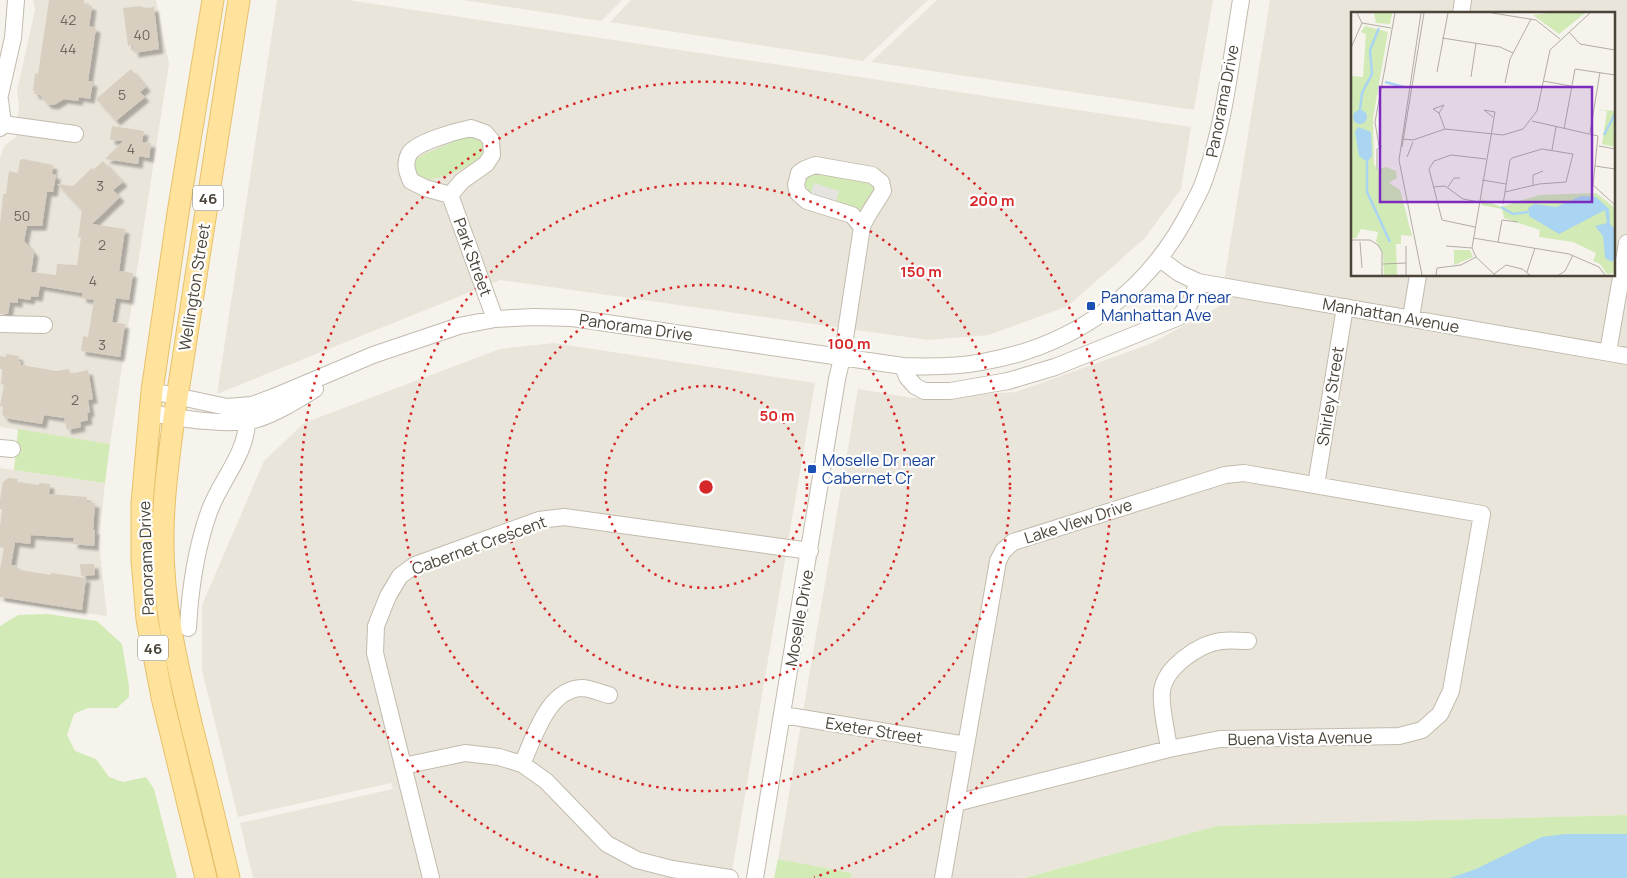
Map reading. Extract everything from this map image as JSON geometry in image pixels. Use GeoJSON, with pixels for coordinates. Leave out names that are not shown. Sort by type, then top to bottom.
{"type":"FeatureCollection","features":[{"type":"Feature","properties":{"kind":"main road","name":"Wellington Street"},"geometry":{"type":"LineString","coordinates":[[152,391],[178,213],[213,0]]}},
{"type":"Feature","properties":{"kind":"main road","name":"Wellington Street"},"geometry":{"type":"LineString","coordinates":[[176,407],[239,0]]}},
{"type":"Feature","properties":{"kind":"main road","name":"Panorama Drive"},"geometry":{"type":"LineString","coordinates":[[152,391],[142,503],[142,560],[147,619],[162,696],[206,878]]}},
{"type":"Feature","properties":{"kind":"main road","name":"Panorama Drive"},"geometry":{"type":"LineString","coordinates":[[176,407],[165,482],[163,538],[165,585],[172,633],[186,701],[229,878]]}},
{"type":"Feature","properties":{"kind":"street"},"geometry":{"type":"LineString","coordinates":[[0,95],[13,38],[16,0]]}},
{"type":"Feature","properties":{"kind":"street","name":"Panorama Drive"},"geometry":{"type":"LineString","coordinates":[[151,413],[176,407],[252,405],[373,355],[459,326],[495,319],[572,318],[903,366],[942,367],[981,362],[1008,357],[1049,343],[1092,320],[1131,290],[1160,259],[1182,226],[1205,180],[1218,135],[1241,0]]}},
{"type":"Feature","properties":{"kind":"street"},"geometry":{"type":"LineString","coordinates":[[0,100],[1,126],[75,134]]}},
{"type":"Feature","properties":{"kind":"street"},"geometry":{"type":"LineString","coordinates":[[471,128],[485,133],[491,140],[492,155],[486,164],[462,181],[450,195],[425,188],[411,181],[406,168],[409,154],[417,146],[460,130],[471,128]]}},
{"type":"Feature","properties":{"kind":"street"},"geometry":{"type":"LineString","coordinates":[[815,165],[872,175],[881,182],[884,191],[866,217],[862,227],[852,215],[807,201],[798,193],[796,185],[799,174],[805,168],[815,165]]}},
{"type":"Feature","properties":{"kind":"street","name":"Park Street"},"geometry":{"type":"LineString","coordinates":[[450,195],[495,319]]}},
{"type":"Feature","properties":{"kind":"street","name":"Moselle Drive"},"geometry":{"type":"LineString","coordinates":[[755,878],[842,358],[862,227]]}},
{"type":"Feature","properties":{"kind":"street"},"geometry":{"type":"LineString","coordinates":[[1608,352],[1627,243]]}},
{"type":"Feature","properties":{"kind":"street","name":"Manhattan Avenue"},"geometry":{"type":"LineString","coordinates":[[1160,259],[1179,274],[1198,282],[1627,356]]}},
{"type":"Feature","properties":{"kind":"street"},"geometry":{"type":"LineString","coordinates":[[1411,318],[1418,276]]}},
{"type":"Feature","properties":{"kind":"street"},"geometry":{"type":"LineString","coordinates":[[903,366],[908,377],[916,386],[924,391],[950,391],[1008,381],[1055,367],[1178,316],[1190,303],[1198,282]]}},
{"type":"Feature","properties":{"kind":"street","name":"Shirley Street"},"geometry":{"type":"LineString","coordinates":[[1316,485],[1345,307]]}},
{"type":"Feature","properties":{"kind":"street"},"geometry":{"type":"LineString","coordinates":[[0,324],[44,325]]}},
{"type":"Feature","properties":{"kind":"street","name":"Panorama Drive"},"geometry":{"type":"LineString","coordinates":[[152,391],[176,407],[228,422],[247,422],[264,417],[287,405],[373,355]]}},
{"type":"Feature","properties":{"kind":"street"},"geometry":{"type":"LineString","coordinates":[[188,628],[189,600],[202,533],[209,510],[244,444],[247,422]]}},
{"type":"Feature","properties":{"kind":"street","name":"Lake View Drive"},"geometry":{"type":"LineString","coordinates":[[943,878],[998,561],[1003,551],[1013,542],[1224,475],[1244,473],[1482,514]]}},
{"type":"Feature","properties":{"kind":"street","name":"Buena Vista Avenue"},"geometry":{"type":"LineString","coordinates":[[956,803],[1169,749],[1220,739],[1399,736],[1422,730],[1440,714],[1451,691],[1482,514]]}},
{"type":"Feature","properties":{"kind":"street","name":"Cabernet Crescent"},"geometry":{"type":"LineString","coordinates":[[431,878],[376,653],[376,626],[388,596],[400,576],[415,565],[539,520],[564,517],[810,551]]}},
{"type":"Feature","properties":{"kind":"street"},"geometry":{"type":"LineString","coordinates":[[1169,749],[1162,690],[1168,676],[1180,660],[1196,650],[1219,641],[1248,641]]}},
{"type":"Feature","properties":{"kind":"street"},"geometry":{"type":"LineString","coordinates":[[522,764],[547,708],[563,694],[582,688],[609,695]]}},
{"type":"Feature","properties":{"kind":"street","name":"Exeter Street"},"geometry":{"type":"LineString","coordinates":[[782,715],[966,745]]}},
{"type":"Feature","properties":{"kind":"street"},"geometry":{"type":"LineString","coordinates":[[404,766],[466,753],[499,757],[522,764],[546,781],[607,844],[637,860],[672,869],[730,878]]}},
{"type":"Feature","properties":{"kind":"shaded area"},"geometry":{"type":"Polygon","coordinates":[[[33,0],[156,0],[169,64],[110,444],[1,427],[0,425],[0,159],[4,146],[16,137],[19,104],[17,91],[35,10],[33,0]]]}},
{"type":"Feature","properties":{"kind":"shaded area"},"geometry":{"type":"Polygon","coordinates":[[[277,0],[348,0],[1191,127],[1181,189],[1145,238],[1068,306],[989,335],[928,340],[500,280],[217,394],[277,0]]]}},
{"type":"Feature","properties":{"kind":"shaded area"},"geometry":{"type":"Polygon","coordinates":[[[463,0],[622,0],[601,21],[463,0]]]}},
{"type":"Feature","properties":{"kind":"shaded area"},"geometry":{"type":"Polygon","coordinates":[[[631,0],[928,0],[863,61],[610,22],[631,0]]]}},
{"type":"Feature","properties":{"kind":"shaded area"},"geometry":{"type":"Polygon","coordinates":[[[937,0],[1213,0],[1194,110],[871,62],[937,0]]]}},
{"type":"Feature","properties":{"kind":"shaded area"},"geometry":{"type":"Polygon","coordinates":[[[1270,0],[1627,0],[1627,815],[1217,826],[1023,878],[851,878],[852,873],[778,859],[858,389],[914,398],[1016,392],[1150,344],[1220,306],[1270,0]]]}},
{"type":"Feature","properties":{"kind":"shaded area"},"geometry":{"type":"Polygon","coordinates":[[[814,183],[839,191],[835,204],[810,197],[814,183]]]}},
{"type":"Feature","properties":{"kind":"shaded area"},"geometry":{"type":"Polygon","coordinates":[[[554,343],[815,383],[731,878],[253,878],[240,823],[393,789],[391,783],[238,817],[202,670],[202,605],[264,461],[304,423],[500,349],[554,343]]]}},
{"type":"Feature","properties":{"kind":"shaded area"},"geometry":{"type":"Polygon","coordinates":[[[0,468],[105,483],[99,543],[107,616],[0,601],[0,468]]]}},
{"type":"Feature","properties":{"kind":"green space"},"geometry":{"type":"Polygon","coordinates":[[[471,134],[483,144],[483,158],[444,176],[419,179],[413,167],[415,160],[471,134]]]}},
{"type":"Feature","properties":{"kind":"green space"},"geometry":{"type":"Polygon","coordinates":[[[819,172],[872,183],[875,193],[867,205],[857,211],[835,204],[839,191],[810,197],[805,184],[808,175],[819,172]]]}},
{"type":"Feature","properties":{"kind":"green space"},"geometry":{"type":"Polygon","coordinates":[[[18,429],[110,444],[105,483],[14,470],[18,429]]]}},
{"type":"Feature","properties":{"kind":"green space"},"geometry":{"type":"Polygon","coordinates":[[[47,614],[97,621],[122,644],[129,697],[117,708],[88,708],[74,714],[67,735],[75,751],[96,759],[109,777],[123,782],[146,777],[154,789],[177,878],[0,878],[0,626],[18,615],[47,614]]]}},
{"type":"Feature","properties":{"kind":"green space"},"geometry":{"type":"Polygon","coordinates":[[[1627,815],[1627,878],[1024,878],[1217,826],[1627,815]]]}},
{"type":"Feature","properties":{"kind":"green space"},"geometry":{"type":"Polygon","coordinates":[[[778,859],[852,873],[851,878],[774,878],[778,859]]]}},
{"type":"Feature","properties":{"kind":"water"},"geometry":{"type":"Polygon","coordinates":[[[1565,834],[1627,834],[1627,878],[1450,878],[1476,869],[1542,837],[1565,834]]]}},
{"type":"Feature","properties":{"kind":"building"},"geometry":{"type":"Polygon","coordinates":[[[49,0],[84,0],[84,4],[92,6],[89,26],[96,28],[88,81],[93,82],[90,99],[79,97],[78,101],[64,99],[54,105],[47,104],[40,95],[34,94],[35,73],[38,74],[49,0]]]}},
{"type":"Feature","properties":{"kind":"building"},"geometry":{"type":"Polygon","coordinates":[[[140,6],[146,8],[154,7],[159,49],[134,53],[133,45],[128,46],[123,8],[140,6]]]}},
{"type":"Feature","properties":{"kind":"building"},"geometry":{"type":"Polygon","coordinates":[[[131,69],[146,87],[140,92],[145,97],[116,121],[96,99],[131,69]]]}},
{"type":"Feature","properties":{"kind":"building"},"geometry":{"type":"Polygon","coordinates":[[[112,126],[144,131],[142,142],[151,143],[149,158],[139,156],[138,164],[105,159],[123,141],[110,140],[112,126]]]}},
{"type":"Feature","properties":{"kind":"building"},"geometry":{"type":"Polygon","coordinates":[[[20,160],[53,165],[52,174],[56,175],[53,192],[47,192],[42,226],[27,226],[24,241],[34,253],[31,272],[56,275],[57,264],[77,265],[82,210],[57,184],[73,186],[92,168],[93,170],[103,161],[123,182],[113,190],[120,197],[92,224],[125,229],[119,271],[133,273],[129,300],[116,298],[112,322],[125,324],[120,357],[81,351],[83,336],[88,337],[94,300],[82,298],[82,293],[40,286],[38,297],[31,296],[30,300],[18,298],[18,303],[10,302],[8,314],[0,314],[0,224],[3,194],[6,194],[9,171],[18,173],[20,160]]]}},
{"type":"Feature","properties":{"kind":"building"},"geometry":{"type":"Polygon","coordinates":[[[6,354],[19,356],[18,361],[21,362],[21,365],[56,371],[69,369],[70,374],[88,370],[93,399],[88,400],[90,412],[87,413],[88,420],[80,422],[81,427],[67,430],[64,418],[44,415],[42,424],[5,418],[2,414],[3,407],[0,406],[4,385],[1,384],[2,369],[0,369],[0,356],[6,357],[6,354]]]}},
{"type":"Feature","properties":{"kind":"building"},"geometry":{"type":"Polygon","coordinates":[[[8,478],[18,479],[17,482],[39,485],[39,483],[50,484],[49,494],[87,497],[87,502],[95,503],[94,546],[73,544],[74,538],[31,535],[30,544],[15,542],[11,565],[16,565],[15,569],[86,578],[82,610],[0,597],[0,569],[4,548],[0,547],[2,509],[0,509],[0,500],[3,482],[8,478]]]}},
{"type":"Feature","properties":{"kind":"building"},"geometry":{"type":"Polygon","coordinates":[[[80,564],[94,564],[95,575],[81,576],[80,564]]]}},
{"type":"Feature","properties":{"kind":"place","name":"Panorama Dr near Manhattan Ave"},"geometry":{"type":"Point","coordinates":[1091,306]}},
{"type":"Feature","properties":{"kind":"place","name":"Moselle Dr near Cabernet Cr"},"geometry":{"type":"Point","coordinates":[812,469]}}]}
